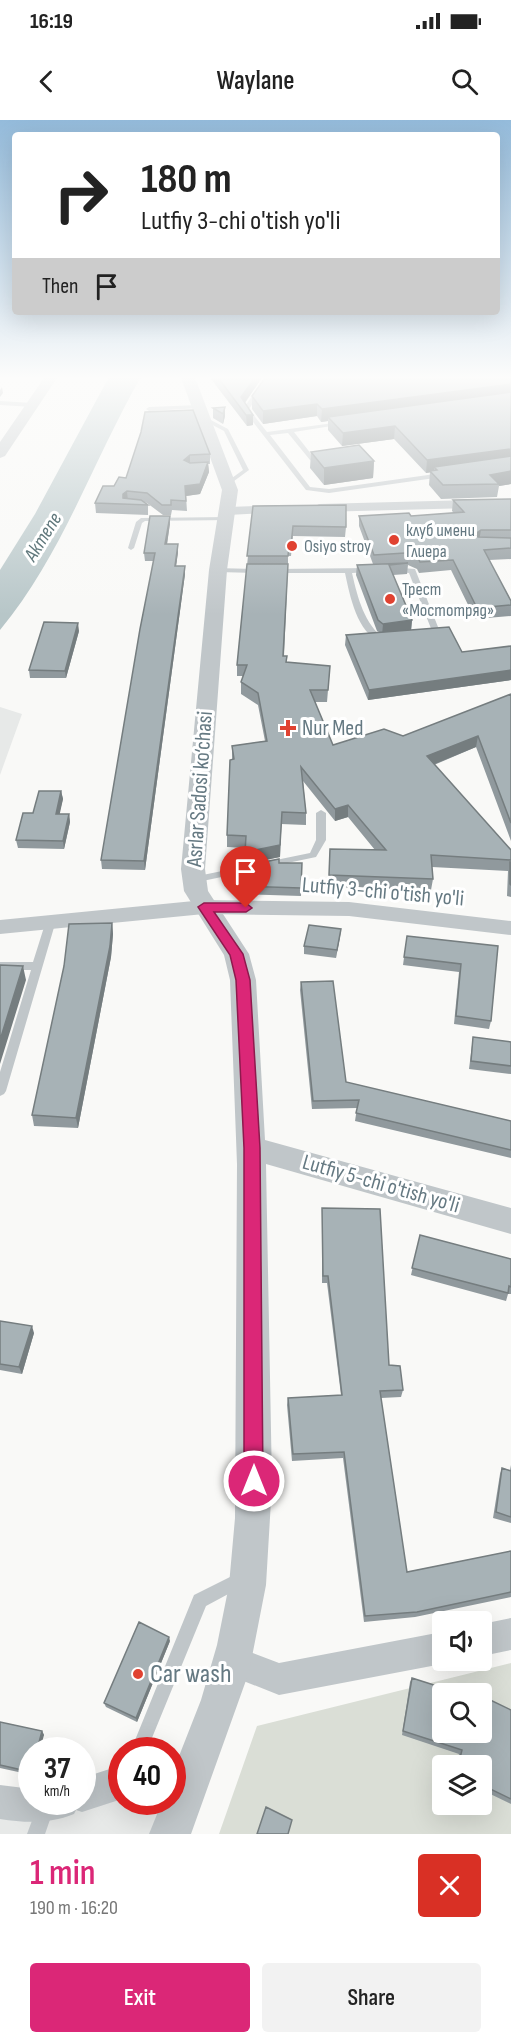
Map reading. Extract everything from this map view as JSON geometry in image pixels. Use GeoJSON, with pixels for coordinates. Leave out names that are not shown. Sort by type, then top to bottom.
{"type":"FeatureCollection","features":[{"type":"Feature","properties":{"kind":"street","name":"Asrlar Sadosi ko‘chasi"},"geometry":{"type":"LineString","coordinates":[[186,1782],[232,1661],[249,1575],[254,1481],[252,1148],[243,980],[236,954],[204,907],[193,880],[218,570],[228,515],[221,473],[215,455]]}},
{"type":"Feature","properties":{"kind":"street"},"geometry":{"type":"LineString","coordinates":[[228,515],[511,503]]}},
{"type":"Feature","properties":{"kind":"street","name":"Lutfiy 3-chi o'tish yo'li"},"geometry":{"type":"LineString","coordinates":[[0,927],[50,924],[204,907],[349,909],[511,928]]}},
{"type":"Feature","properties":{"kind":"street","name":"Lutfiy 5-chi o'tish yo'li"},"geometry":{"type":"LineString","coordinates":[[252,1148],[511,1221]]}},
{"type":"Feature","properties":{"kind":"street"},"geometry":{"type":"LineString","coordinates":[[492,1638],[511,1634]]}},
{"type":"Feature","properties":{"kind":"street"},"geometry":{"type":"LineString","coordinates":[[232,1661],[279,1679],[432,1650]]}},
{"type":"Feature","properties":{"kind":"street"},"geometry":{"type":"LineString","coordinates":[[0,1802],[18,1804]]}},
{"type":"Feature","properties":{"kind":"lane"},"geometry":{"type":"LineString","coordinates":[[282,455],[305,486],[314,491],[329,491],[454,473]]}},
{"type":"Feature","properties":{"kind":"lane"},"geometry":{"type":"LineString","coordinates":[[309,455],[312,459]]}},
{"type":"Feature","properties":{"kind":"lane"},"geometry":{"type":"LineString","coordinates":[[152,509],[159,518]]}},
{"type":"Feature","properties":{"kind":"lane"},"geometry":{"type":"LineString","coordinates":[[131,548],[142,519],[228,515]]}},
{"type":"Feature","properties":{"kind":"lane"},"geometry":{"type":"LineString","coordinates":[[218,570],[348,571],[404,568],[412,571],[436,632],[423,635]]}},
{"type":"Feature","properties":{"kind":"lane"},"geometry":{"type":"LineString","coordinates":[[348,571],[372,636],[379,640],[390,639]]}},
{"type":"Feature","properties":{"kind":"lane"},"geometry":{"type":"LineString","coordinates":[[193,880],[313,855],[321,840],[321,813]]}},
{"type":"Feature","properties":{"kind":"lane"},"geometry":{"type":"LineString","coordinates":[[0,1091],[50,924]]}},
{"type":"Feature","properties":{"kind":"lane"},"geometry":{"type":"LineString","coordinates":[[0,966],[37,966]]}},
{"type":"Feature","properties":{"kind":"lane"},"geometry":{"type":"LineString","coordinates":[[144,1737],[200,1601],[249,1575]]}},
{"type":"Feature","properties":{"kind":"shaded area"},"geometry":{"type":"Polygon","coordinates":[[[0,707],[22,714],[0,775],[0,707]]]}},
{"type":"Feature","properties":{"kind":"shaded area"},"geometry":{"type":"Polygon","coordinates":[[[511,1663],[511,1834],[219,1834],[257,1726],[479,1671],[492,1671],[492,1668],[511,1663]]]}},
{"type":"Feature","properties":{"kind":"shaded area"},"geometry":{"type":"Polygon","coordinates":[[[108,1789],[108,1815],[172,1815],[170,1834],[0,1834],[0,1802],[18,1802],[18,1815],[96,1815],[96,1795],[108,1789]]]}},
{"type":"Feature","properties":{"kind":"water","name":"Актепе"},"geometry":{"type":"Polygon","coordinates":[[[67,455],[101,455],[42,570],[0,630],[0,570],[35,514],[67,455]]]}},
{"type":"Feature","properties":{"kind":"building"},"geometry":{"type":"Polygon","coordinates":[[[134,455],[190,455],[184,460],[190,463],[208,462],[200,484],[185,486],[186,501],[171,500],[171,505],[162,505],[147,493],[127,491],[123,494],[123,498],[141,500],[148,505],[95,503],[103,486],[114,486],[119,477],[126,478],[134,455]]]}},
{"type":"Feature","properties":{"kind":"building"},"geometry":{"type":"Polygon","coordinates":[[[313,455],[368,455],[374,461],[324,468],[313,455]]]}},
{"type":"Feature","properties":{"kind":"building"},"geometry":{"type":"Polygon","coordinates":[[[422,455],[465,455],[427,460],[422,455]]]}},
{"type":"Feature","properties":{"kind":"building"},"geometry":{"type":"Polygon","coordinates":[[[511,456],[511,471],[490,475],[499,484],[443,485],[430,471],[437,470],[434,467],[511,456]]]}},
{"type":"Feature","properties":{"kind":"building"},"geometry":{"type":"Polygon","coordinates":[[[511,499],[511,530],[481,530],[475,534],[478,537],[511,538],[511,548],[484,550],[511,605],[477,608],[453,560],[420,562],[418,558],[405,553],[374,555],[359,516],[409,513],[411,516],[464,512],[453,500],[511,499]]]}},
{"type":"Feature","properties":{"kind":"building"},"geometry":{"type":"Polygon","coordinates":[[[346,505],[346,527],[293,526],[288,556],[247,556],[253,506],[346,505]]]}},
{"type":"Feature","properties":{"kind":"building"},"geometry":{"type":"Polygon","coordinates":[[[150,516],[170,516],[165,544],[178,544],[175,566],[185,566],[144,861],[101,860],[155,553],[144,553],[150,516]]]}},
{"type":"Feature","properties":{"kind":"building"},"geometry":{"type":"Polygon","coordinates":[[[408,563],[389,565],[412,620],[383,624],[378,620],[357,565],[408,563]]]}},
{"type":"Feature","properties":{"kind":"building"},"geometry":{"type":"Polygon","coordinates":[[[247,564],[288,564],[283,656],[287,656],[286,662],[330,666],[328,690],[310,690],[333,745],[384,729],[403,736],[511,694],[511,823],[478,736],[427,756],[511,850],[511,860],[431,855],[433,879],[329,875],[330,849],[386,850],[348,805],[335,809],[301,767],[306,813],[282,812],[280,845],[245,852],[246,836],[227,835],[230,760],[234,759],[232,746],[267,741],[258,693],[241,682],[247,665],[237,665],[247,564]]]}},
{"type":"Feature","properties":{"kind":"building"},"geometry":{"type":"Polygon","coordinates":[[[44,622],[78,623],[65,671],[29,670],[44,622]]]}},
{"type":"Feature","properties":{"kind":"building"},"geometry":{"type":"Polygon","coordinates":[[[449,627],[462,652],[511,646],[511,670],[369,690],[346,635],[449,627]]]}},
{"type":"Feature","properties":{"kind":"building"},"geometry":{"type":"Polygon","coordinates":[[[39,791],[61,791],[56,814],[69,814],[63,841],[16,840],[23,813],[33,813],[39,791]]]}},
{"type":"Feature","properties":{"kind":"building"},"geometry":{"type":"Polygon","coordinates":[[[279,859],[279,863],[302,863],[301,888],[242,886],[244,866],[279,859]]]}},
{"type":"Feature","properties":{"kind":"building"},"geometry":{"type":"Polygon","coordinates":[[[112,923],[110,946],[76,1118],[32,1115],[64,966],[69,924],[112,923]]]}},
{"type":"Feature","properties":{"kind":"building"},"geometry":{"type":"Polygon","coordinates":[[[309,925],[341,929],[337,950],[304,946],[309,925]]]}},
{"type":"Feature","properties":{"kind":"building"},"geometry":{"type":"Polygon","coordinates":[[[407,936],[498,946],[491,1021],[456,1016],[461,964],[404,957],[407,936]]]}},
{"type":"Feature","properties":{"kind":"building"},"geometry":{"type":"Polygon","coordinates":[[[0,965],[23,966],[0,1040],[0,965]]]}},
{"type":"Feature","properties":{"kind":"building"},"geometry":{"type":"Polygon","coordinates":[[[333,981],[346,1082],[511,1121],[511,1150],[356,1113],[359,1100],[313,1101],[301,982],[333,981]]]}},
{"type":"Feature","properties":{"kind":"building"},"geometry":{"type":"Polygon","coordinates":[[[473,1037],[511,1042],[511,1066],[471,1061],[473,1037]]]}},
{"type":"Feature","properties":{"kind":"building"},"geometry":{"type":"Polygon","coordinates":[[[322,1208],[380,1209],[389,1365],[400,1366],[403,1390],[380,1391],[407,1572],[511,1551],[511,1592],[417,1612],[365,1616],[344,1452],[293,1454],[288,1398],[342,1395],[328,1276],[323,1276],[322,1208]]]}},
{"type":"Feature","properties":{"kind":"building"},"geometry":{"type":"Polygon","coordinates":[[[420,1235],[511,1259],[511,1287],[509,1286],[508,1293],[412,1268],[420,1235]]]}},
{"type":"Feature","properties":{"kind":"building"},"geometry":{"type":"Polygon","coordinates":[[[0,1321],[32,1326],[19,1367],[0,1364],[0,1321]]]}},
{"type":"Feature","properties":{"kind":"building"},"geometry":{"type":"Polygon","coordinates":[[[502,1468],[511,1471],[511,1517],[496,1512],[502,1468]]]}},
{"type":"Feature","properties":{"kind":"building","name":"Car wash"},"geometry":{"type":"Polygon","coordinates":[[[139,1622],[169,1637],[136,1718],[104,1703],[139,1622]]]}},
{"type":"Feature","properties":{"kind":"building"},"geometry":{"type":"Polygon","coordinates":[[[412,1678],[432,1684],[432,1740],[403,1731],[412,1678]]]}},
{"type":"Feature","properties":{"kind":"building"},"geometry":{"type":"Polygon","coordinates":[[[492,1701],[511,1710],[511,1799],[492,1790],[492,1755],[461,1755],[462,1750],[440,1743],[492,1743],[492,1701]]]}},
{"type":"Feature","properties":{"kind":"building"},"geometry":{"type":"Polygon","coordinates":[[[0,1722],[42,1731],[40,1737],[18,1737],[18,1769],[0,1765],[0,1722]]]}},
{"type":"Feature","properties":{"kind":"building"},"geometry":{"type":"Polygon","coordinates":[[[266,1807],[292,1820],[288,1834],[257,1834],[266,1807]]]}},
{"type":"Feature","properties":{"kind":"place","name":"клуб имени Глиера"},"geometry":{"type":"Point","coordinates":[394,540]}},
{"type":"Feature","properties":{"kind":"place","name":"Osiyo stroy"},"geometry":{"type":"Point","coordinates":[292,546]}},
{"type":"Feature","properties":{"kind":"place","name":"Трест «Мостотряд»"},"geometry":{"type":"Point","coordinates":[390,599]}},
{"type":"Feature","properties":{"kind":"place","name":"Nur Med"},"geometry":{"type":"Point","coordinates":[288,728]}},
{"type":"Feature","properties":{"kind":"place","name":"Car wash"},"geometry":{"type":"Point","coordinates":[138,1674]}},
{"type":"Feature","properties":{"kind":"route"},"geometry":{"type":"LineString","coordinates":[[246,908],[204,907],[225,934],[236,954],[243,980],[248,1039],[252,1148],[254,1481]]}}]}
